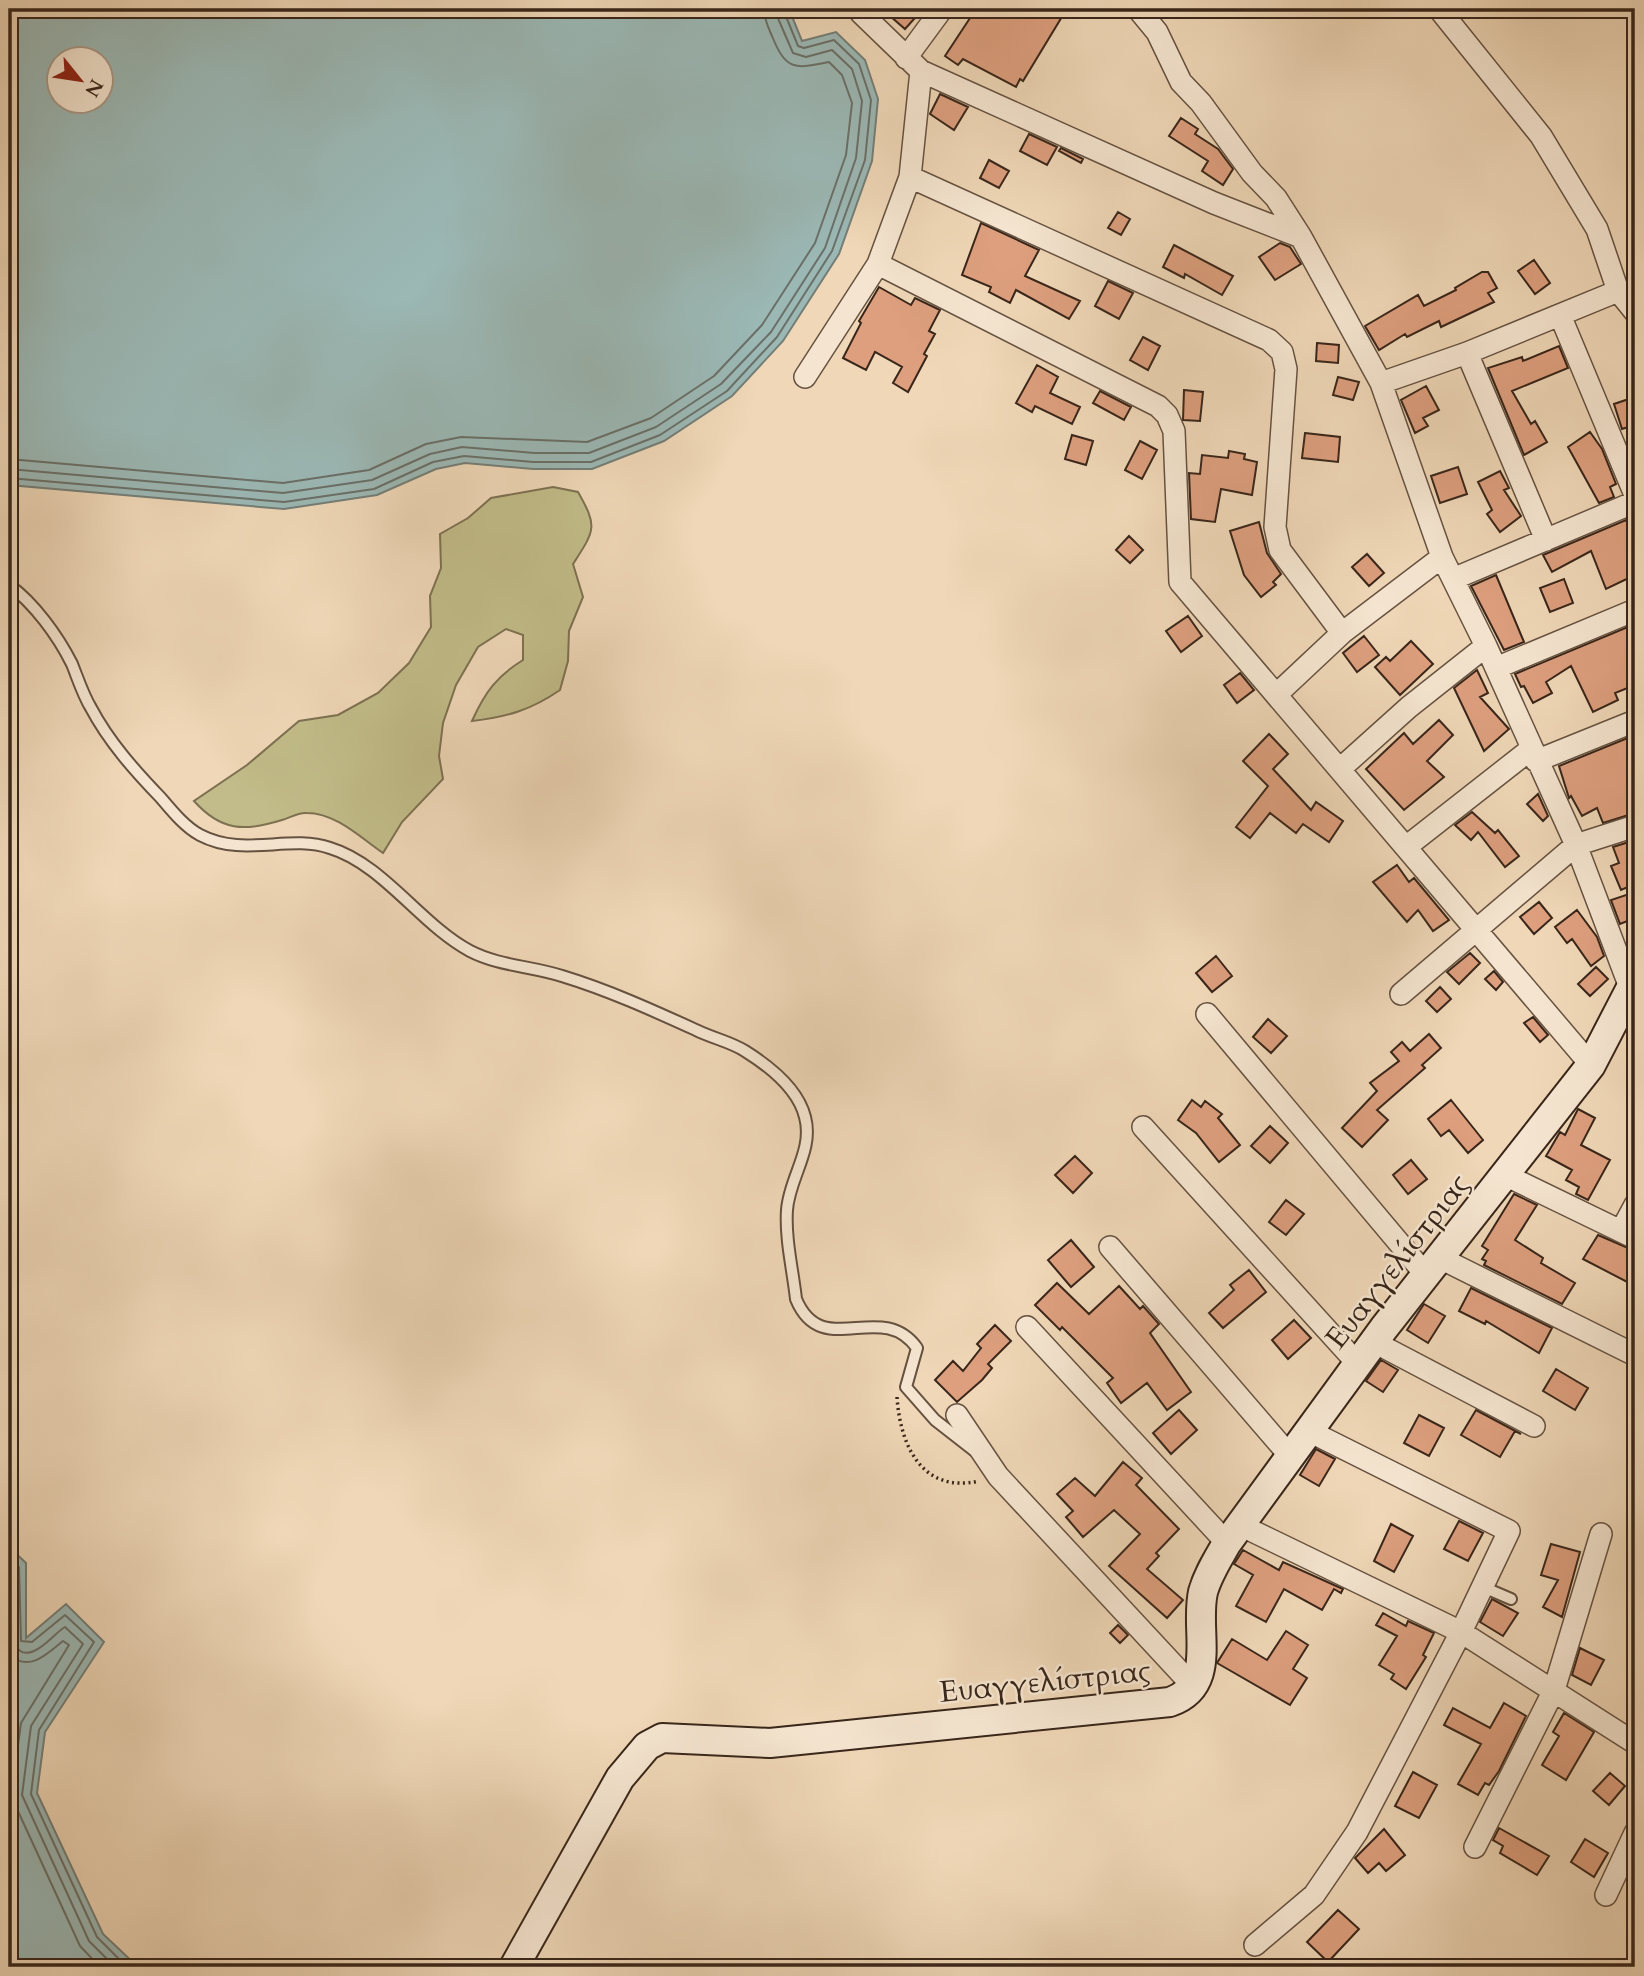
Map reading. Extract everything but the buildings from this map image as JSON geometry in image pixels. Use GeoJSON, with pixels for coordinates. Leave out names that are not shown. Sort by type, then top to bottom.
{"type":"FeatureCollection","features":[{"type":"Feature","properties":{"kind":"street"},"geometry":{"type":"LineString","coordinates":[[805,377],[878,264],[910,177],[913,64],[942,9]]}},
{"type":"Feature","properties":{"kind":"street"},"geometry":{"type":"LineString","coordinates":[[1138,9],[1157,32],[1181,82],[1201,103],[1252,173],[1276,198],[1301,237],[1381,383],[1442,557],[1486,646],[1576,845],[1631,996]]}},
{"type":"Feature","properties":{"kind":"street"},"geometry":{"type":"LineString","coordinates":[[1439,9],[1541,136],[1597,229],[1618,291],[1635,313]]}},
{"type":"Feature","properties":{"kind":"street"},"geometry":{"type":"LineString","coordinates":[[861,13],[913,64],[1214,203],[1301,237]]}},
{"type":"Feature","properties":{"kind":"street"},"geometry":{"type":"LineString","coordinates":[[910,177],[1269,340],[1282,352],[1286,369],[1275,527],[1280,550],[1342,633]]}},
{"type":"Feature","properties":{"kind":"street"},"geometry":{"type":"LineString","coordinates":[[878,264],[1158,407],[1167,415],[1174,430],[1180,582],[1591,1065]]}},
{"type":"Feature","properties":{"kind":"street"},"geometry":{"type":"LineString","coordinates":[[1381,383],[1467,353],[1618,291]]}},
{"type":"Feature","properties":{"kind":"street"},"geometry":{"type":"LineString","coordinates":[[1560,315],[1635,495]]}},
{"type":"Feature","properties":{"kind":"street"},"geometry":{"type":"LineString","coordinates":[[1467,353],[1546,540]]}},
{"type":"Feature","properties":{"kind":"street"},"geometry":{"type":"LineString","coordinates":[[1453,579],[1635,502]]}},
{"type":"Feature","properties":{"kind":"street"},"geometry":{"type":"LineString","coordinates":[[1277,694],[1342,633],[1442,557]]}},
{"type":"Feature","properties":{"kind":"street"},"geometry":{"type":"LineString","coordinates":[[1496,668],[1635,610]]}},
{"type":"Feature","properties":{"kind":"street"},"geometry":{"type":"LineString","coordinates":[[1340,769],[1409,707],[1486,646]]}},
{"type":"Feature","properties":{"kind":"street"},"geometry":{"type":"LineString","coordinates":[[1406,847],[1534,755],[1635,721]]}},
{"type":"Feature","properties":{"kind":"street"},"geometry":{"type":"LineString","coordinates":[[1401,994],[1576,845],[1635,826]]}},
{"type":"Feature","properties":{"kind":"street","name":"Ευαγγελίστριας"},"geometry":{"type":"LineString","coordinates":[[514,1967],[620,1778],[647,1746],[662,1738],[770,1743],[1170,1702],[1182,1698],[1194,1687],[1202,1666],[1200,1613],[1203,1591],[1212,1569],[1234,1534],[1366,1353],[1591,1065],[1631,996]]}},
{"type":"Feature","properties":{"kind":"street"},"geometry":{"type":"LineString","coordinates":[[1207,1014],[1433,1267],[1635,1355]]}},
{"type":"Feature","properties":{"kind":"street"},"geometry":{"type":"LineString","coordinates":[[1143,1127],[1366,1353],[1534,1426]]}},
{"type":"Feature","properties":{"kind":"street"},"geometry":{"type":"LineString","coordinates":[[1505,1175],[1628,1235],[1635,1205]]}},
{"type":"Feature","properties":{"kind":"street"},"geometry":{"type":"LineString","coordinates":[[1110,1247],[1290,1456]]}},
{"type":"Feature","properties":{"kind":"street"},"geometry":{"type":"LineString","coordinates":[[1027,1327],[1234,1534],[1461,1632],[1635,1743]]}},
{"type":"Feature","properties":{"kind":"street"},"geometry":{"type":"LineString","coordinates":[[957,1415],[998,1476],[1194,1687]]}},
{"type":"Feature","properties":{"kind":"street"},"geometry":{"type":"LineString","coordinates":[[1255,1945],[1314,1895],[1357,1832],[1461,1632],[1509,1531],[1309,1431]]}},
{"type":"Feature","properties":{"kind":"street"},"geometry":{"type":"LineString","coordinates":[[1475,1847],[1554,1690],[1601,1534]]}},
{"type":"Feature","properties":{"kind":"street"},"geometry":{"type":"LineString","coordinates":[[1606,1895],[1635,1833]]}},
{"type":"Feature","properties":{"kind":"lane"},"geometry":{"type":"LineString","coordinates":[[9,585],[20,593],[43,621],[70,661],[91,709],[132,769],[182,821],[200,835],[231,844],[262,848],[305,843],[332,848],[361,864],[454,942],[478,955],[505,964],[558,974],[615,994],[744,1050],[778,1076],[797,1098],[806,1118],[806,1141],[786,1211],[796,1300],[801,1312],[808,1322],[816,1326],[839,1330],[895,1328],[908,1335],[917,1348],[906,1387],[934,1420],[969,1449],[984,1457]]}},
{"type":"Feature","properties":{"kind":"lane"},"geometry":{"type":"LineString","coordinates":[[1483,1587],[1511,1599]]}},
{"type":"Feature","properties":{"kind":"path"},"geometry":{"type":"LineString","coordinates":[[907,1379],[897,1397],[901,1433],[930,1476],[948,1484],[998,1476]]}},
{"type":"Feature","properties":{"kind":"shaded area"},"geometry":{"type":"Polygon","coordinates":[[[553,487],[578,492],[591,521],[590,536],[573,564],[583,597],[569,631],[568,661],[560,690],[518,712],[472,721],[493,686],[523,660],[523,635],[506,629],[478,647],[456,685],[443,723],[439,756],[443,779],[402,822],[383,853],[348,827],[318,814],[301,813],[268,824],[234,826],[214,818],[194,801],[247,765],[299,721],[338,715],[378,693],[409,663],[431,627],[430,596],[441,568],[440,534],[468,518],[491,498],[553,487]]]}},
{"type":"Feature","properties":{"kind":"water"},"geometry":{"type":"Polygon","coordinates":[[[9,9],[789,9],[802,41],[836,32],[865,60],[878,99],[872,161],[839,254],[783,341],[732,396],[664,441],[592,469],[533,469],[465,463],[436,469],[377,495],[284,509],[9,485],[9,9]]]}},
{"type":"Feature","properties":{"kind":"water"},"geometry":{"type":"Polygon","coordinates":[[[9,1547],[26,1563],[26,1638],[66,1604],[104,1642],[45,1732],[37,1793],[103,1934],[138,1967],[9,1967],[9,1547]]]}}]}
